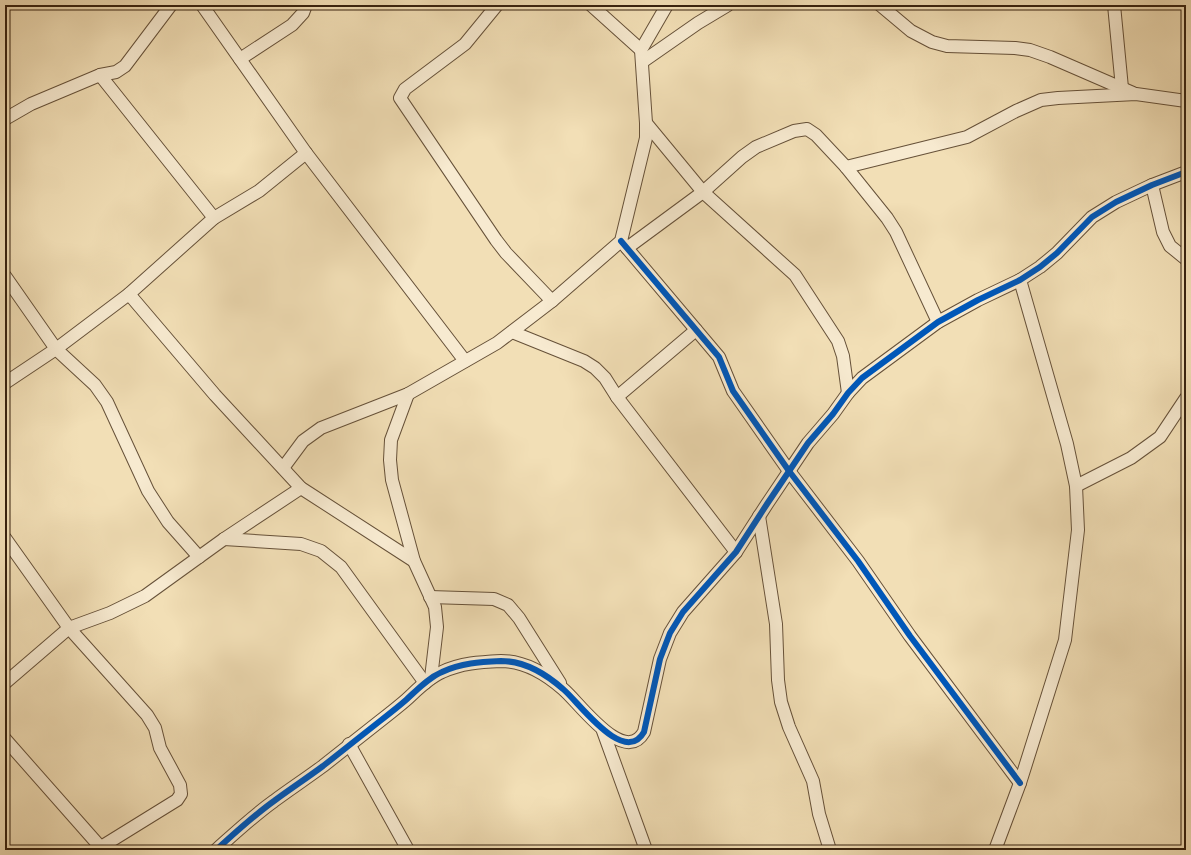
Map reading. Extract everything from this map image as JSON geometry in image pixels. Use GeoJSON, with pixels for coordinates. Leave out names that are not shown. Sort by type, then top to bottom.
{"type":"FeatureCollection","features":[{"type":"Feature","properties":{"kind":"street"},"geometry":{"type":"LineString","coordinates":[[5,119],[31,104],[100,75],[116,72],[125,66],[171,5]]}},
{"type":"Feature","properties":{"kind":"street"},"geometry":{"type":"LineString","coordinates":[[202,5],[306,153],[465,361]]}},
{"type":"Feature","properties":{"kind":"street"},"geometry":{"type":"LineString","coordinates":[[240,59],[292,25],[303,13],[306,5]]}},
{"type":"Feature","properties":{"kind":"street"},"geometry":{"type":"LineString","coordinates":[[497,5],[465,44],[404,89],[400,98],[496,240],[506,253],[552,300]]}},
{"type":"Feature","properties":{"kind":"street"},"geometry":{"type":"LineString","coordinates":[[591,5],[641,50]]}},
{"type":"Feature","properties":{"kind":"street"},"geometry":{"type":"LineString","coordinates":[[624,245],[646,138],[641,50],[667,5]]}},
{"type":"Feature","properties":{"kind":"street"},"geometry":{"type":"LineString","coordinates":[[642,62],[698,23],[728,5]]}},
{"type":"Feature","properties":{"kind":"street"},"geometry":{"type":"LineString","coordinates":[[880,5],[911,31],[932,42],[947,46],[1015,48],[1030,50],[1050,57],[1136,94]]}},
{"type":"Feature","properties":{"kind":"street"},"geometry":{"type":"LineString","coordinates":[[1114,5],[1122,88]]}},
{"type":"Feature","properties":{"kind":"street"},"geometry":{"type":"LineString","coordinates":[[100,75],[214,218]]}},
{"type":"Feature","properties":{"kind":"street"},"geometry":{"type":"LineString","coordinates":[[846,167],[967,137],[1016,111],[1041,100],[1136,94],[1186,101]]}},
{"type":"Feature","properties":{"kind":"street"},"geometry":{"type":"LineString","coordinates":[[646,123],[703,192],[795,276],[838,341],[843,356],[848,393]]}},
{"type":"Feature","properties":{"kind":"street"},"geometry":{"type":"LineString","coordinates":[[283,468],[303,441],[321,428],[408,394],[497,343],[624,245],[703,192],[742,157],[756,147],[794,131],[808,129],[816,135],[846,167],[887,218],[896,232],[938,322]]}},
{"type":"Feature","properties":{"kind":"street"},"geometry":{"type":"LineString","coordinates":[[5,383],[56,349],[129,294],[214,218],[260,191],[306,153]]}},
{"type":"Feature","properties":{"kind":"street"},"geometry":{"type":"LineString","coordinates":[[216,850],[253,817],[323,766],[405,701],[428,680],[458,665],[479,662],[506,661],[526,665],[546,675],[564,689],[603,731],[623,742],[634,742],[640,739],[644,732],[660,659],[670,633],[683,612],[736,552],[808,443],[862,378],[938,322],[978,300],[1020,280],[1040,267],[1057,253],[1092,217],[1116,202],[1152,185],[1186,172]]}},
{"type":"Feature","properties":{"kind":"street"},"geometry":{"type":"LineString","coordinates":[[1152,185],[1163,232],[1170,246],[1186,259]]}},
{"type":"Feature","properties":{"kind":"street"},"geometry":{"type":"LineString","coordinates":[[624,245],[719,358],[733,391],[789,471],[858,561],[910,636],[1020,783]]}},
{"type":"Feature","properties":{"kind":"street"},"geometry":{"type":"LineString","coordinates":[[5,276],[56,349],[94,384],[107,402],[148,491],[168,522],[199,557]]}},
{"type":"Feature","properties":{"kind":"street"},"geometry":{"type":"LineString","coordinates":[[994,850],[1020,783],[1066,640],[1078,530],[1076,486],[1067,444],[1020,280]]}},
{"type":"Feature","properties":{"kind":"street"},"geometry":{"type":"LineString","coordinates":[[129,294],[215,395],[301,488],[414,561]]}},
{"type":"Feature","properties":{"kind":"street"},"geometry":{"type":"LineString","coordinates":[[617,397],[696,330]]}},
{"type":"Feature","properties":{"kind":"street"},"geometry":{"type":"LineString","coordinates":[[512,332],[584,361],[595,368],[605,378],[617,397],[736,552]]}},
{"type":"Feature","properties":{"kind":"street"},"geometry":{"type":"LineString","coordinates":[[408,394],[391,440],[390,460],[392,480],[414,561],[435,607],[437,627],[428,680]]}},
{"type":"Feature","properties":{"kind":"street"},"geometry":{"type":"LineString","coordinates":[[1076,486],[1131,458],[1160,437],[1186,398]]}},
{"type":"Feature","properties":{"kind":"street"},"geometry":{"type":"LineString","coordinates":[[5,683],[69,628],[110,613],[145,596],[224,539],[301,488]]}},
{"type":"Feature","properties":{"kind":"street"},"geometry":{"type":"LineString","coordinates":[[759,516],[776,624],[778,680],[781,702],[789,727],[812,781],[819,814],[830,850]]}},
{"type":"Feature","properties":{"kind":"street"},"geometry":{"type":"LineString","coordinates":[[5,538],[69,628],[147,715],[155,728],[160,748],[180,785],[181,794],[176,800],[101,849],[5,739]]}},
{"type":"Feature","properties":{"kind":"street"},"geometry":{"type":"LineString","coordinates":[[224,539],[301,544],[321,551],[341,567],[428,680]]}},
{"type":"Feature","properties":{"kind":"street"},"geometry":{"type":"LineString","coordinates":[[430,597],[494,599],[508,605],[520,618],[564,689]]}},
{"type":"Feature","properties":{"kind":"street"},"geometry":{"type":"LineString","coordinates":[[603,731],[646,850]]}},
{"type":"Feature","properties":{"kind":"street"},"geometry":{"type":"LineString","coordinates":[[349,744],[408,850]]}},
{"type":"Feature","properties":{"kind":"cycle path"},"geometry":{"type":"LineString","coordinates":[[216,850],[259,813],[323,766],[397,708],[427,681],[449,669],[463,665],[501,661],[518,663],[534,669],[556,683],[590,717],[614,737],[625,742],[635,741],[644,732],[660,659],[670,633],[683,612],[736,552],[808,443],[862,378],[938,322],[978,300],[1020,280],[1040,267],[1057,253],[1092,217],[1116,202],[1152,185],[1186,172]]}},
{"type":"Feature","properties":{"kind":"cycle path"},"geometry":{"type":"LineString","coordinates":[[621,241],[719,357],[733,391],[789,471],[858,561],[910,636],[1020,783]]}}]}
